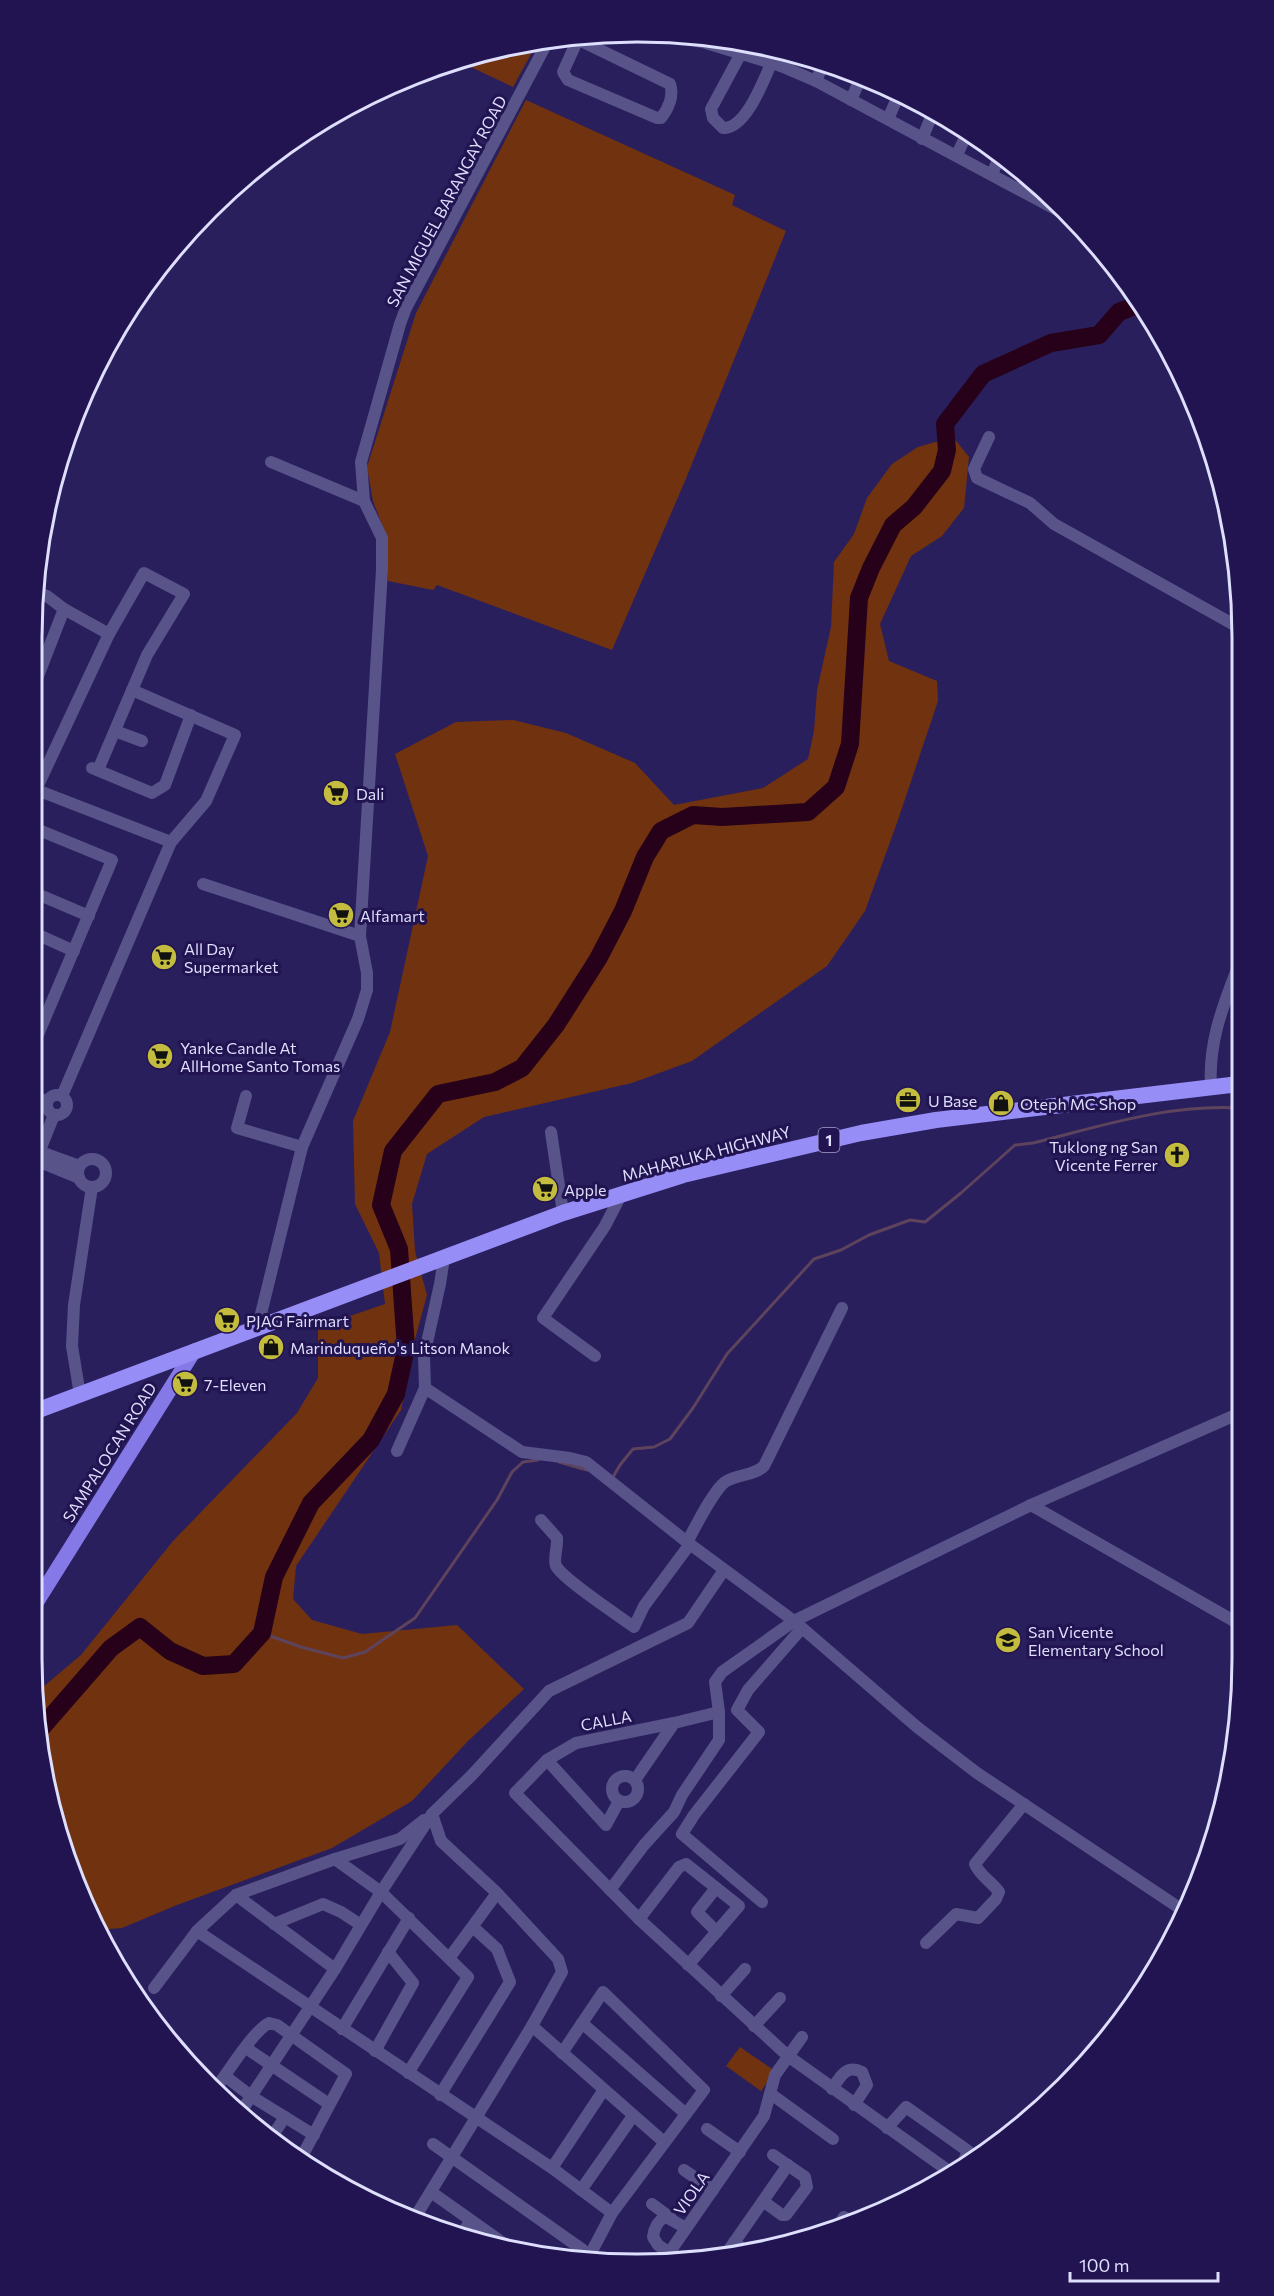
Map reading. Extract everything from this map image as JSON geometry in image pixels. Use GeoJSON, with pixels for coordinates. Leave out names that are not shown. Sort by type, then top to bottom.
{"type":"FeatureCollection","features":[{"type":"Feature","properties":{"kind":"highway","name":"MAHARLIKA HIGHWAY"},"geometry":{"type":"LineString","coordinates":[[42,1409],[563,1213],[683,1174],[861,1133],[936,1120],[1232,1085]]}},
{"type":"Feature","properties":{"kind":"main road","name":"SAMPALOCAN ROAD"},"geometry":{"type":"LineString","coordinates":[[42,1594],[194,1351]]}},
{"type":"Feature","properties":{"kind":"street"},"geometry":{"type":"LineString","coordinates":[[573,46],[562,72],[567,80],[661,118],[671,99],[670,84],[588,44]]}},
{"type":"Feature","properties":{"kind":"street","name":"SAN MIGUEL BARANGAY ROAD"},"geometry":{"type":"LineString","coordinates":[[258,1326],[302,1147],[358,1019],[367,990],[367,973],[360,936],[382,538],[364,501],[361,462],[403,316],[544,49]]}},
{"type":"Feature","properties":{"kind":"street"},"geometry":{"type":"LineString","coordinates":[[742,51],[711,109],[713,118],[723,128],[736,124],[751,107],[781,60]]}},
{"type":"Feature","properties":{"kind":"street"},"geometry":{"type":"LineString","coordinates":[[750,53],[816,81],[922,139],[992,174],[1025,186]]}},
{"type":"Feature","properties":{"kind":"street"},"geometry":{"type":"LineString","coordinates":[[816,81],[820,71]]}},
{"type":"Feature","properties":{"kind":"street"},"geometry":{"type":"LineString","coordinates":[[851,100],[858,84]]}},
{"type":"Feature","properties":{"kind":"street"},"geometry":{"type":"LineString","coordinates":[[888,119],[896,101]]}},
{"type":"Feature","properties":{"kind":"street"},"geometry":{"type":"LineString","coordinates":[[922,139],[930,119]]}},
{"type":"Feature","properties":{"kind":"street"},"geometry":{"type":"LineString","coordinates":[[957,155],[964,140]]}},
{"type":"Feature","properties":{"kind":"street"},"geometry":{"type":"LineString","coordinates":[[992,174],[997,163]]}},
{"type":"Feature","properties":{"kind":"street"},"geometry":{"type":"LineString","coordinates":[[989,437],[974,469],[977,478],[1030,503],[1054,524],[1232,623]]}},
{"type":"Feature","properties":{"kind":"street"},"geometry":{"type":"LineString","coordinates":[[271,462],[364,501]]}},
{"type":"Feature","properties":{"kind":"street"},"geometry":{"type":"LineString","coordinates":[[42,766],[109,634],[144,573],[183,594],[147,655],[115,731],[94,769],[152,793],[165,785],[191,715]]}},
{"type":"Feature","properties":{"kind":"street"},"geometry":{"type":"LineString","coordinates":[[43,595],[109,634]]}},
{"type":"Feature","properties":{"kind":"street"},"geometry":{"type":"LineString","coordinates":[[42,666],[64,609]]}},
{"type":"Feature","properties":{"kind":"street"},"geometry":{"type":"LineString","coordinates":[[62,1096],[171,842],[206,801],[235,735],[132,690]]}},
{"type":"Feature","properties":{"kind":"street"},"geometry":{"type":"LineString","coordinates":[[115,731],[142,741]]}},
{"type":"Feature","properties":{"kind":"street"},"geometry":{"type":"LineString","coordinates":[[42,796],[171,842]]}},
{"type":"Feature","properties":{"kind":"street"},"geometry":{"type":"LineString","coordinates":[[42,831],[112,860],[74,951],[42,1014]]}},
{"type":"Feature","properties":{"kind":"street"},"geometry":{"type":"LineString","coordinates":[[203,884],[360,936]]}},
{"type":"Feature","properties":{"kind":"street"},"geometry":{"type":"LineString","coordinates":[[42,896],[89,916]]}},
{"type":"Feature","properties":{"kind":"street"},"geometry":{"type":"LineString","coordinates":[[42,939],[74,951]]}},
{"type":"Feature","properties":{"kind":"street"},"geometry":{"type":"LineString","coordinates":[[1211,1088],[1209,1064],[1220,1013],[1232,982]]}},
{"type":"Feature","properties":{"kind":"street"},"geometry":{"type":"LineString","coordinates":[[56,1095],[62,1096],[67,1104],[66,1109],[59,1115],[54,1115],[49,1112],[47,1102],[56,1095]]}},
{"type":"Feature","properties":{"kind":"street"},"geometry":{"type":"LineString","coordinates":[[246,1096],[237,1128],[302,1147]]}},
{"type":"Feature","properties":{"kind":"street"},"geometry":{"type":"LineString","coordinates":[[42,1100],[47,1102]]}},
{"type":"Feature","properties":{"kind":"street"},"geometry":{"type":"LineString","coordinates":[[42,1142],[54,1115]]}},
{"type":"Feature","properties":{"kind":"street"},"geometry":{"type":"LineString","coordinates":[[551,1132],[563,1213]]}},
{"type":"Feature","properties":{"kind":"street"},"geometry":{"type":"LineString","coordinates":[[42,1157],[79,1172]]}},
{"type":"Feature","properties":{"kind":"street"},"geometry":{"type":"LineString","coordinates":[[91,1158],[99,1160],[106,1172],[105,1179],[99,1185],[92,1187],[84,1185],[79,1172],[84,1161],[91,1158]]}},
{"type":"Feature","properties":{"kind":"street"},"geometry":{"type":"LineString","coordinates":[[80,1395],[72,1346],[74,1305],[92,1187]]}},
{"type":"Feature","properties":{"kind":"street"},"geometry":{"type":"LineString","coordinates":[[595,1356],[543,1318],[605,1226],[621,1195]]}},
{"type":"Feature","properties":{"kind":"street"},"geometry":{"type":"LineString","coordinates":[[397,1451],[425,1388],[424,1356],[440,1284],[439,1260]]}},
{"type":"Feature","properties":{"kind":"street"},"geometry":{"type":"LineString","coordinates":[[541,1520],[557,1538],[555,1563],[560,1571],[634,1628],[644,1606],[688,1543],[724,1483],[759,1471],[764,1467],[842,1308]]}},
{"type":"Feature","properties":{"kind":"street"},"geometry":{"type":"LineString","coordinates":[[425,1388],[522,1452],[586,1462],[688,1543],[798,1624],[917,1727],[977,1773],[1178,1907]]}},
{"type":"Feature","properties":{"kind":"street"},"geometry":{"type":"LineString","coordinates":[[944,2168],[788,2056],[721,1996],[610,1890],[644,1845],[674,1812],[681,1795],[718,1740],[719,1712],[715,1682],[722,1672],[798,1624],[1031,1505],[1232,1417]]}},
{"type":"Feature","properties":{"kind":"street"},"geometry":{"type":"LineString","coordinates":[[1031,1505],[1232,1620]]}},
{"type":"Feature","properties":{"kind":"street"},"geometry":{"type":"LineString","coordinates":[[154,1988],[197,1931],[236,1895],[335,1859],[400,1839],[432,1814],[472,1775],[549,1690],[688,1623],[724,1570]]}},
{"type":"Feature","properties":{"kind":"street"},"geometry":{"type":"LineString","coordinates":[[762,1902],[682,1834],[694,1815],[759,1732],[737,1710],[753,1682],[798,1624]]}},
{"type":"Feature","properties":{"kind":"street","name":"CALLA"},"geometry":{"type":"LineString","coordinates":[[610,1890],[515,1793],[547,1760],[576,1743],[719,1712]]}},
{"type":"Feature","properties":{"kind":"street"},"geometry":{"type":"LineString","coordinates":[[635,1780],[674,1723]]}},
{"type":"Feature","properties":{"kind":"street"},"geometry":{"type":"LineString","coordinates":[[547,1760],[606,1825],[619,1802]]}},
{"type":"Feature","properties":{"kind":"street"},"geometry":{"type":"LineString","coordinates":[[619,1802],[611,1791],[613,1782],[624,1776],[635,1780]]}},
{"type":"Feature","properties":{"kind":"street"},"geometry":{"type":"LineString","coordinates":[[619,1802],[628,1802],[635,1797],[638,1789],[635,1780]]}},
{"type":"Feature","properties":{"kind":"street"},"geometry":{"type":"LineString","coordinates":[[926,1943],[956,1914],[978,1918],[996,1899],[999,1892],[979,1872],[975,1864],[1024,1804]]}},
{"type":"Feature","properties":{"kind":"street"},"geometry":{"type":"LineString","coordinates":[[245,2106],[335,1969],[381,1892],[432,1814]]}},
{"type":"Feature","properties":{"kind":"street"},"geometry":{"type":"LineString","coordinates":[[418,2212],[532,2026],[562,1971],[558,1959],[497,1893],[441,1841],[432,1814]]}},
{"type":"Feature","properties":{"kind":"street"},"geometry":{"type":"LineString","coordinates":[[335,1859],[381,1892],[468,1977],[408,2073]]}},
{"type":"Feature","properties":{"kind":"street"},"geometry":{"type":"LineString","coordinates":[[639,1919],[683,1865],[690,1865],[739,1906],[688,1965]]}},
{"type":"Feature","properties":{"kind":"street"},"geometry":{"type":"LineString","coordinates":[[716,1888],[697,1912],[717,1932]]}},
{"type":"Feature","properties":{"kind":"street"},"geometry":{"type":"LineString","coordinates":[[450,1957],[497,1893]]}},
{"type":"Feature","properties":{"kind":"street"},"geometry":{"type":"LineString","coordinates":[[236,1895],[335,1969]]}},
{"type":"Feature","properties":{"kind":"street"},"geometry":{"type":"LineString","coordinates":[[274,1924],[323,1904],[361,1925]]}},
{"type":"Feature","properties":{"kind":"street"},"geometry":{"type":"LineString","coordinates":[[342,2029],[409,1918]]}},
{"type":"Feature","properties":{"kind":"street"},"geometry":{"type":"LineString","coordinates":[[440,2095],[510,1982],[497,1949],[472,1927]]}},
{"type":"Feature","properties":{"kind":"street"},"geometry":{"type":"LineString","coordinates":[[197,1931],[476,2117],[612,2213]]}},
{"type":"Feature","properties":{"kind":"street"},"geometry":{"type":"LineString","coordinates":[[375,2051],[413,1983],[388,1952]]}},
{"type":"Feature","properties":{"kind":"street"},"geometry":{"type":"LineString","coordinates":[[721,1996],[745,1969]]}},
{"type":"Feature","properties":{"kind":"street"},"geometry":{"type":"LineString","coordinates":[[562,2054],[603,1992],[704,2090],[612,2213],[592,2252]]}},
{"type":"Feature","properties":{"kind":"street"},"geometry":{"type":"LineString","coordinates":[[754,2026],[780,1998]]}},
{"type":"Feature","properties":{"kind":"street"},"geometry":{"type":"LineString","coordinates":[[220,2083],[264,2025],[269,2023],[277,2025],[346,2074],[305,2153]]}},
{"type":"Feature","properties":{"kind":"street"},"geometry":{"type":"LineString","coordinates":[[582,2023],[686,2114]]}},
{"type":"Feature","properties":{"kind":"street"},"geometry":{"type":"LineString","coordinates":[[532,2026],[603,2091],[664,2142]]}},
{"type":"Feature","properties":{"kind":"street","name":"VIOLA"},"geometry":{"type":"LineString","coordinates":[[669,2253],[764,2116],[775,2075],[802,2037]]}},
{"type":"Feature","properties":{"kind":"street"},"geometry":{"type":"LineString","coordinates":[[246,2048],[272,2063],[329,2104]]}},
{"type":"Feature","properties":{"kind":"street"},"geometry":{"type":"LineString","coordinates":[[832,2089],[845,2072],[854,2069],[862,2072],[867,2085],[854,2105]]}},
{"type":"Feature","properties":{"kind":"street"},"geometry":{"type":"LineString","coordinates":[[225,2076],[251,2096],[314,2135]]}},
{"type":"Feature","properties":{"kind":"street"},"geometry":{"type":"LineString","coordinates":[[552,2169],[603,2091]]}},
{"type":"Feature","properties":{"kind":"street"},"geometry":{"type":"LineString","coordinates":[[771,2094],[833,2139]]}},
{"type":"Feature","properties":{"kind":"street"},"geometry":{"type":"LineString","coordinates":[[887,2128],[906,2107],[968,2151],[966,2155]]}},
{"type":"Feature","properties":{"kind":"street"},"geometry":{"type":"LineString","coordinates":[[581,2190],[633,2116]]}},
{"type":"Feature","properties":{"kind":"street"},"geometry":{"type":"LineString","coordinates":[[275,2131],[285,2117]]}},
{"type":"Feature","properties":{"kind":"street"},"geometry":{"type":"LineString","coordinates":[[707,2129],[740,2152]]}},
{"type":"Feature","properties":{"kind":"street"},"geometry":{"type":"LineString","coordinates":[[433,2144],[582,2251]]}},
{"type":"Feature","properties":{"kind":"street"},"geometry":{"type":"LineString","coordinates":[[763,2201],[782,2215],[786,2215],[807,2187],[805,2177],[773,2155]]}},
{"type":"Feature","properties":{"kind":"street"},"geometry":{"type":"LineString","coordinates":[[731,2246],[788,2165]]}},
{"type":"Feature","properties":{"kind":"street"},"geometry":{"type":"LineString","coordinates":[[684,2170],[713,2190]]}},
{"type":"Feature","properties":{"kind":"street"},"geometry":{"type":"LineString","coordinates":[[431,2192],[493,2236]]}},
{"type":"Feature","properties":{"kind":"street"},"geometry":{"type":"LineString","coordinates":[[652,2204],[686,2228]]}},
{"type":"Feature","properties":{"kind":"street"},"geometry":{"type":"LineString","coordinates":[[669,2253],[658,2245],[653,2232],[662,2219],[671,2218]]}},
{"type":"Feature","properties":{"kind":"street"},"geometry":{"type":"LineString","coordinates":[[465,2228],[470,2221]]}},
{"type":"Feature","properties":{"kind":"street"},"geometry":{"type":"LineString","coordinates":[[734,2242],[738,2245]]}},
{"type":"Feature","properties":{"kind":"shaded area"},"geometry":{"type":"Polygon","coordinates":[[[533,51],[513,87],[469,66],[533,51]]]}},
{"type":"Feature","properties":{"kind":"shaded area"},"geometry":{"type":"Polygon","coordinates":[[[526,100],[735,195],[732,205],[786,231],[685,481],[612,650],[437,585],[433,590],[388,581],[387,538],[373,501],[367,467],[416,313],[526,100]]]}},
{"type":"Feature","properties":{"kind":"shaded area"},"geometry":{"type":"Polygon","coordinates":[[[953,437],[969,457],[964,508],[942,536],[911,556],[880,624],[889,661],[937,681],[938,701],[865,911],[827,966],[692,1061],[632,1083],[484,1117],[427,1154],[412,1204],[415,1251],[427,1295],[412,1350],[401,1410],[296,1566],[293,1599],[312,1620],[362,1634],[457,1625],[524,1689],[468,1741],[412,1801],[332,1848],[177,1905],[122,1928],[107,1929],[87,1887],[62,1813],[47,1737],[43,1687],[81,1655],[173,1541],[297,1413],[318,1378],[318,1327],[385,1304],[379,1253],[355,1204],[353,1121],[390,1032],[428,856],[395,754],[456,722],[513,720],[566,733],[635,763],[674,805],[763,788],[808,759],[814,731],[817,690],[831,627],[834,562],[854,534],[867,498],[892,464],[918,447],[953,437]]]}},
{"type":"Feature","properties":{"kind":"shaded area"},"geometry":{"type":"Polygon","coordinates":[[[740,2047],[775,2071],[761,2091],[726,2066],[740,2047]]]}},
{"type":"Feature","properties":{"kind":"waterway"},"geometry":{"type":"LineString","coordinates":[[46,1723],[111,1648],[140,1627],[170,1651],[203,1666],[234,1664],[262,1633],[274,1577],[311,1503],[371,1440],[396,1394],[406,1348],[399,1249],[381,1205],[393,1151],[438,1094],[495,1082],[522,1068],[556,1025],[598,959],[623,911],[645,857],[661,831],[693,815],[722,817],[808,812],[836,787],[850,744],[859,598],[893,525],[914,507],[942,471],[947,450],[945,424],[983,374],[1051,343],[1099,335],[1119,312],[1132,307]]}},
{"type":"Feature","properties":{"kind":"waterway"},"geometry":{"type":"LineString","coordinates":[[611,1477],[633,1449],[654,1447],[670,1439],[693,1408],[727,1354],[814,1259],[841,1250],[869,1235],[910,1220],[925,1222],[1015,1145],[1033,1143],[1109,1123],[1161,1113],[1186,1109],[1232,1108]]}},
{"type":"Feature","properties":{"kind":"waterway"},"geometry":{"type":"LineString","coordinates":[[262,1633],[301,1647],[343,1658],[365,1652],[415,1618],[497,1500],[512,1472],[523,1462],[538,1460]]}},
{"type":"Feature","properties":{"kind":"waterway"},"geometry":{"type":"LineString","coordinates":[[559,1462],[587,1470]]}},
{"type":"Feature","properties":{"kind":"place","name":"Dali"},"geometry":{"type":"Point","coordinates":[336,793]}},
{"type":"Feature","properties":{"kind":"place","name":"Alfamart"},"geometry":{"type":"Point","coordinates":[341,915]}},
{"type":"Feature","properties":{"kind":"place","name":"All Day Supermarket"},"geometry":{"type":"Point","coordinates":[164,957]}},
{"type":"Feature","properties":{"kind":"place","name":"Yanke Candle At AllHome Santo Tomas"},"geometry":{"type":"Point","coordinates":[160,1056]}},
{"type":"Feature","properties":{"kind":"place","name":"U Base"},"geometry":{"type":"Point","coordinates":[908,1100]}},
{"type":"Feature","properties":{"kind":"place","name":"Oteph MC Shop"},"geometry":{"type":"Point","coordinates":[1001,1103]}},
{"type":"Feature","properties":{"kind":"place","name":"Tuklong ng San Vicente Ferrer"},"geometry":{"type":"Point","coordinates":[1177,1155]}},
{"type":"Feature","properties":{"kind":"place","name":"Apple"},"geometry":{"type":"Point","coordinates":[545,1189]}},
{"type":"Feature","properties":{"kind":"place","name":"PJAG Fairmart"},"geometry":{"type":"Point","coordinates":[227,1320]}},
{"type":"Feature","properties":{"kind":"place","name":"Marinduqueño's Litson Manok"},"geometry":{"type":"Point","coordinates":[271,1347]}},
{"type":"Feature","properties":{"kind":"place","name":"7-Eleven"},"geometry":{"type":"Point","coordinates":[185,1384]}},
{"type":"Feature","properties":{"kind":"place","name":"San Vicente Elementary School"},"geometry":{"type":"Point","coordinates":[1008,1640]}}]}
